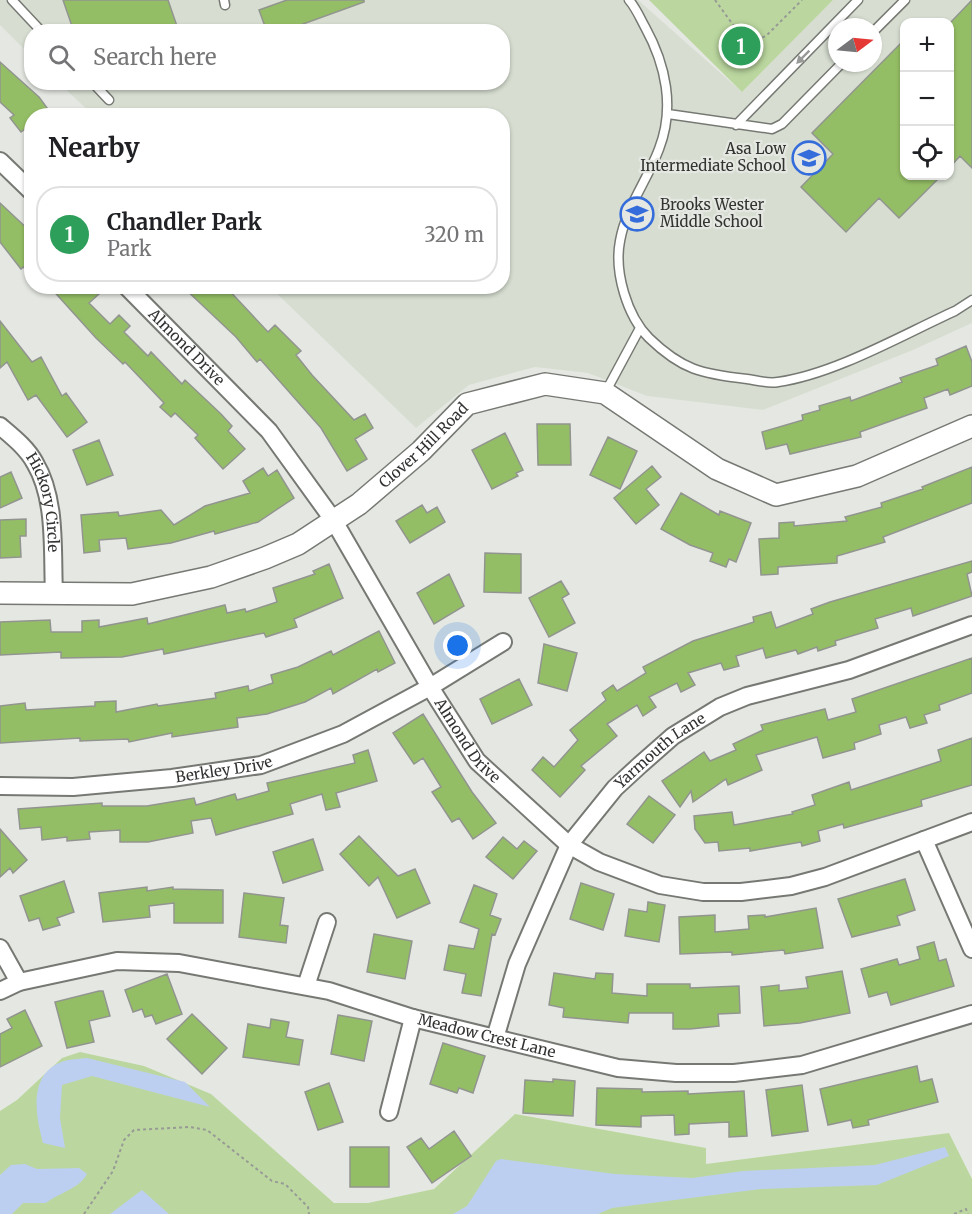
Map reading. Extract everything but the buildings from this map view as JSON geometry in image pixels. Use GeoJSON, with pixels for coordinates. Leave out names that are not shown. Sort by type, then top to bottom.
{"type":"FeatureCollection","features":[{"type":"Feature","properties":{"kind":"street"},"geometry":{"type":"LineString","coordinates":[[0,161],[24,184]]}},
{"type":"Feature","properties":{"kind":"street","name":"Almond Drive"},"geometry":{"type":"LineString","coordinates":[[134,294],[269,431],[334,521],[430,687],[477,761],[570,845],[599,862],[660,885],[703,892],[731,892],[790,886],[813,880],[972,822]]}},
{"type":"Feature","properties":{"kind":"street","name":"Clover Hill Road"},"geometry":{"type":"LineString","coordinates":[[0,592],[132,594],[211,578],[298,544],[360,504],[421,451],[467,404],[545,384],[605,393],[717,469],[776,495],[857,476],[972,426]]}},
{"type":"Feature","properties":{"kind":"street","name":"Hickory Circle"},"geometry":{"type":"LineString","coordinates":[[0,426],[24,447],[36,464],[42,481],[51,518],[54,593]]}},
{"type":"Feature","properties":{"kind":"street","name":"Yarmouth Lane"},"geometry":{"type":"LineString","coordinates":[[495,1038],[517,964],[570,845],[615,788],[640,765],[680,731],[720,707],[747,696],[849,670],[972,625]]}},
{"type":"Feature","properties":{"kind":"street","name":"Berkley Drive"},"geometry":{"type":"LineString","coordinates":[[0,786],[73,787],[172,778],[261,765],[343,734],[430,687],[502,642]]}},
{"type":"Feature","properties":{"kind":"street"},"geometry":{"type":"LineString","coordinates":[[924,840],[972,949]]}},
{"type":"Feature","properties":{"kind":"street"},"geometry":{"type":"LineString","coordinates":[[306,986],[327,922]]}},
{"type":"Feature","properties":{"kind":"street"},"geometry":{"type":"LineString","coordinates":[[0,948],[19,982]]}},
{"type":"Feature","properties":{"kind":"street","name":"Meadow Crest Lane"},"geometry":{"type":"LineString","coordinates":[[0,991],[19,982],[117,961],[179,963],[306,986],[413,1018],[618,1068],[676,1073],[734,1073],[802,1065],[972,1014]]}},
{"type":"Feature","properties":{"kind":"street"},"geometry":{"type":"LineString","coordinates":[[389,1112],[413,1018]]}},
{"type":"Feature","properties":{"kind":"lane"},"geometry":{"type":"LineString","coordinates":[[12,0],[34,24]]}},
{"type":"Feature","properties":{"kind":"lane"},"geometry":{"type":"LineString","coordinates":[[629,0],[658,51],[666,85],[668,114],[660,147],[629,208],[620,243],[620,270],[625,293],[640,328],[669,357],[704,374],[776,383],[821,371],[955,312],[972,300]]}},
{"type":"Feature","properties":{"kind":"lane"},"geometry":{"type":"LineString","coordinates":[[736,125],[858,0]]}},
{"type":"Feature","properties":{"kind":"lane"},"geometry":{"type":"LineString","coordinates":[[882,23],[905,0]]}},
{"type":"Feature","properties":{"kind":"lane"},"geometry":{"type":"LineString","coordinates":[[668,114],[763,130],[782,124],[833,72]]}},
{"type":"Feature","properties":{"kind":"lane"},"geometry":{"type":"LineString","coordinates":[[100,90],[109,100]]}},
{"type":"Feature","properties":{"kind":"lane"},"geometry":{"type":"LineString","coordinates":[[605,393],[640,328]]}},
{"type":"Feature","properties":{"kind":"path"},"geometry":{"type":"LineString","coordinates":[[715,0],[739,33],[755,40],[766,36],[802,0]]}},
{"type":"Feature","properties":{"kind":"path"},"geometry":{"type":"LineString","coordinates":[[84,1214],[113,1171],[124,1140],[134,1130],[190,1127],[207,1130],[272,1181],[285,1184],[308,1207],[309,1214]]}},
{"type":"Feature","properties":{"kind":"path"},"geometry":{"type":"LineString","coordinates":[[954,1214],[966,1209],[968,1214]]}},
{"type":"Feature","properties":{"kind":"shaded area","name":"Brooks Wester Middle School"},"geometry":{"type":"Polygon","coordinates":[[[0,0],[638,0],[742,92],[833,0],[972,0],[972,323],[913,350],[763,410],[647,396],[588,373],[535,367],[469,385],[416,428],[277,294],[510,294],[510,108],[86,108],[66,90],[510,90],[510,24],[24,24],[24,49],[0,25],[0,0]]]}},
{"type":"Feature","properties":{"kind":"green space"},"geometry":{"type":"Polygon","coordinates":[[[649,0],[833,0],[742,92],[649,0]]]}},
{"type":"Feature","properties":{"kind":"green space"},"geometry":{"type":"Polygon","coordinates":[[[80,1052],[144,1066],[211,1094],[334,1203],[368,1203],[434,1189],[515,1114],[706,1148],[706,1164],[949,1133],[972,1179],[972,1214],[0,1214],[0,1111],[17,1100],[62,1058],[80,1052]]]}},
{"type":"Feature","properties":{"kind":"water"},"geometry":{"type":"Polygon","coordinates":[[[87,1058],[185,1082],[210,1107],[92,1076],[62,1085],[60,1118],[65,1148],[43,1143],[37,1110],[38,1088],[42,1078],[49,1069],[62,1062],[87,1058]]]}},
{"type":"Feature","properties":{"kind":"water"},"geometry":{"type":"Polygon","coordinates":[[[945,1147],[949,1156],[877,1185],[761,1189],[612,1208],[598,1214],[453,1214],[467,1206],[496,1161],[501,1159],[615,1174],[692,1178],[743,1171],[875,1165],[945,1147]]]}},
{"type":"Feature","properties":{"kind":"water"},"geometry":{"type":"Polygon","coordinates":[[[25,1164],[37,1169],[79,1168],[87,1174],[74,1187],[46,1203],[23,1203],[12,1214],[0,1214],[0,1175],[11,1165],[25,1164]]]}},
{"type":"Feature","properties":{"kind":"water"},"geometry":{"type":"Polygon","coordinates":[[[142,1190],[169,1214],[110,1214],[142,1190]]]}},
{"type":"Feature","properties":{"kind":"place","name":"Chandler Park"},"geometry":{"type":"Point","coordinates":[741,46]}},
{"type":"Feature","properties":{"kind":"place","name":"Asa Low Intermediate School"},"geometry":{"type":"Point","coordinates":[809,158]}},
{"type":"Feature","properties":{"kind":"place","name":"Brooks Wester Middle School"},"geometry":{"type":"Point","coordinates":[637,214]}}]}
